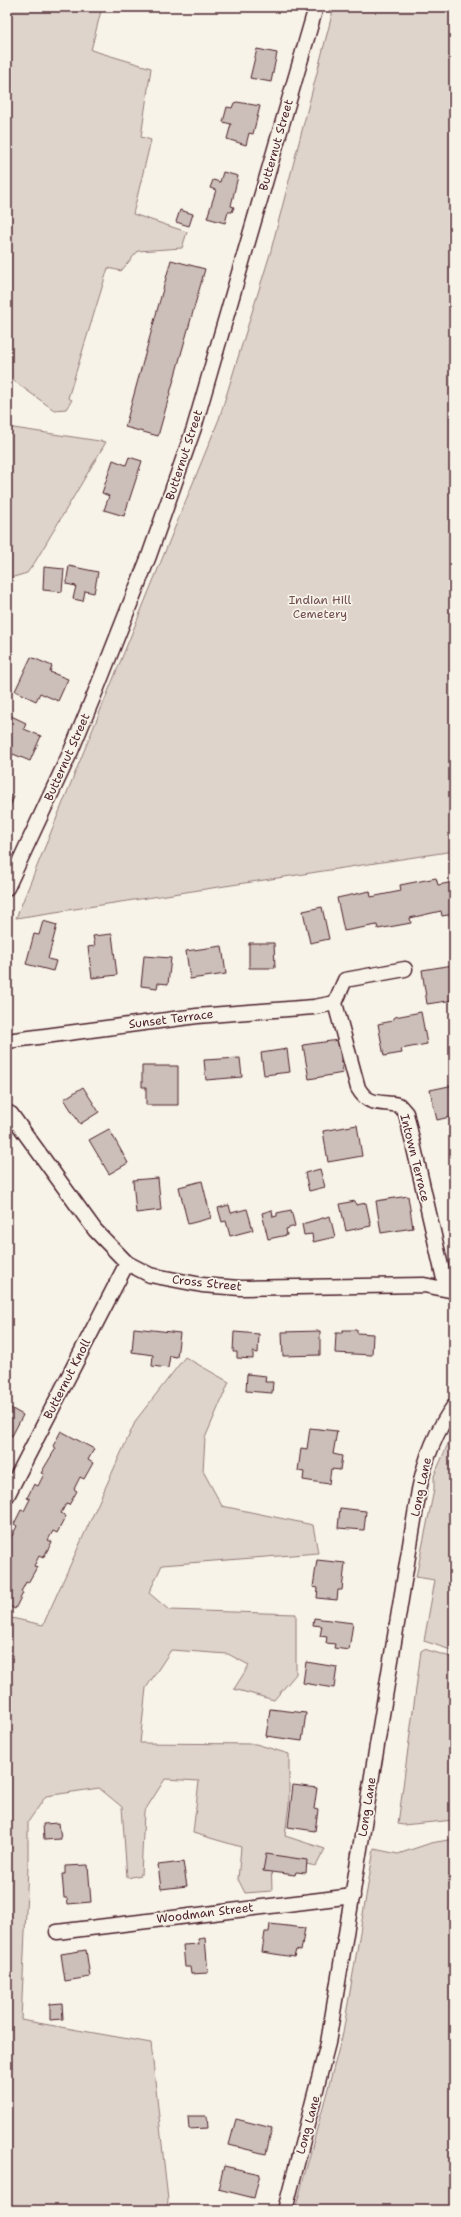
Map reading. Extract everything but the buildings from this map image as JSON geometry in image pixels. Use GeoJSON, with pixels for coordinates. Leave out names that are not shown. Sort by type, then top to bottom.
{"type":"FeatureCollection","features":[{"type":"Feature","properties":{"kind":"street","name":"Butternut Street"},"geometry":{"type":"LineString","coordinates":[[7,888],[71,751],[173,491],[194,428],[316,7]]}},
{"type":"Feature","properties":{"kind":"street"},"geometry":{"type":"LineString","coordinates":[[335,1003],[345,980],[405,969]]}},
{"type":"Feature","properties":{"kind":"street","name":"Sunset Terrace"},"geometry":{"type":"LineString","coordinates":[[7,1041],[197,1016],[314,1007],[335,1003]]}},
{"type":"Feature","properties":{"kind":"street","name":"Intown Terrace"},"geometry":{"type":"LineString","coordinates":[[335,1003],[358,1088],[363,1097],[373,1103],[399,1105],[406,1113],[450,1290]]}},
{"type":"Feature","properties":{"kind":"street","name":"Cross Street"},"geometry":{"type":"LineString","coordinates":[[8,1111],[95,1230],[127,1263],[150,1275],[202,1286],[240,1288],[424,1286],[450,1290]]}},
{"type":"Feature","properties":{"kind":"street","name":"Butternut Knoll"},"geometry":{"type":"LineString","coordinates":[[7,1496],[127,1263]]}},
{"type":"Feature","properties":{"kind":"street","name":"Long Lane"},"geometry":{"type":"LineString","coordinates":[[285,2210],[328,2043],[424,1464],[445,1418],[454,1406]]}},
{"type":"Feature","properties":{"kind":"street","name":"Woodman Street"},"geometry":{"type":"LineString","coordinates":[[57,1932],[353,1896]]}},
{"type":"Feature","properties":{"kind":"green space"},"geometry":{"type":"Polygon","coordinates":[[[7,7],[102,7],[91,50],[151,68],[141,137],[151,140],[133,214],[187,232],[182,248],[138,251],[121,271],[108,268],[68,398],[72,400],[66,409],[54,410],[7,376],[7,7]]]}},
{"type":"Feature","properties":{"kind":"green space","name":"Indian Hill Cemetery"},"geometry":{"type":"Polygon","coordinates":[[[334,7],[454,7],[454,851],[16,918],[219,419],[270,254],[334,7]]]}},
{"type":"Feature","properties":{"kind":"green space"},"geometry":{"type":"Polygon","coordinates":[[[7,427],[106,442],[35,562],[27,573],[7,579],[7,427]]]}},
{"type":"Feature","properties":{"kind":"green space"},"geometry":{"type":"Polygon","coordinates":[[[185,1357],[229,1382],[205,1438],[203,1471],[222,1506],[313,1525],[318,1553],[162,1565],[149,1593],[169,1610],[296,1614],[296,1674],[274,1700],[234,1689],[249,1665],[228,1654],[171,1650],[146,1688],[140,1743],[256,1744],[289,1754],[289,1804],[285,1836],[325,1849],[316,1866],[271,1857],[272,1891],[245,1893],[238,1879],[241,1847],[193,1833],[199,1781],[165,1779],[144,1812],[141,1875],[127,1878],[122,1807],[99,1788],[46,1796],[28,1822],[28,1867],[21,2020],[151,2043],[168,2200],[167,2210],[7,2210],[7,1617],[43,1625],[136,1420],[185,1357]]]}},
{"type":"Feature","properties":{"kind":"green space"},"geometry":{"type":"Polygon","coordinates":[[[454,1430],[454,1651],[424,1641],[435,1580],[416,1577],[434,1490],[434,1476],[454,1430]]]}},
{"type":"Feature","properties":{"kind":"green space"},"geometry":{"type":"Polygon","coordinates":[[[424,1649],[454,1658],[454,1820],[403,1825],[398,1824],[421,1651],[424,1649]]]}},
{"type":"Feature","properties":{"kind":"green space"},"geometry":{"type":"Polygon","coordinates":[[[454,1839],[454,2210],[295,2210],[343,2033],[374,1849],[398,1854],[431,1843],[454,1839]]]}}]}
